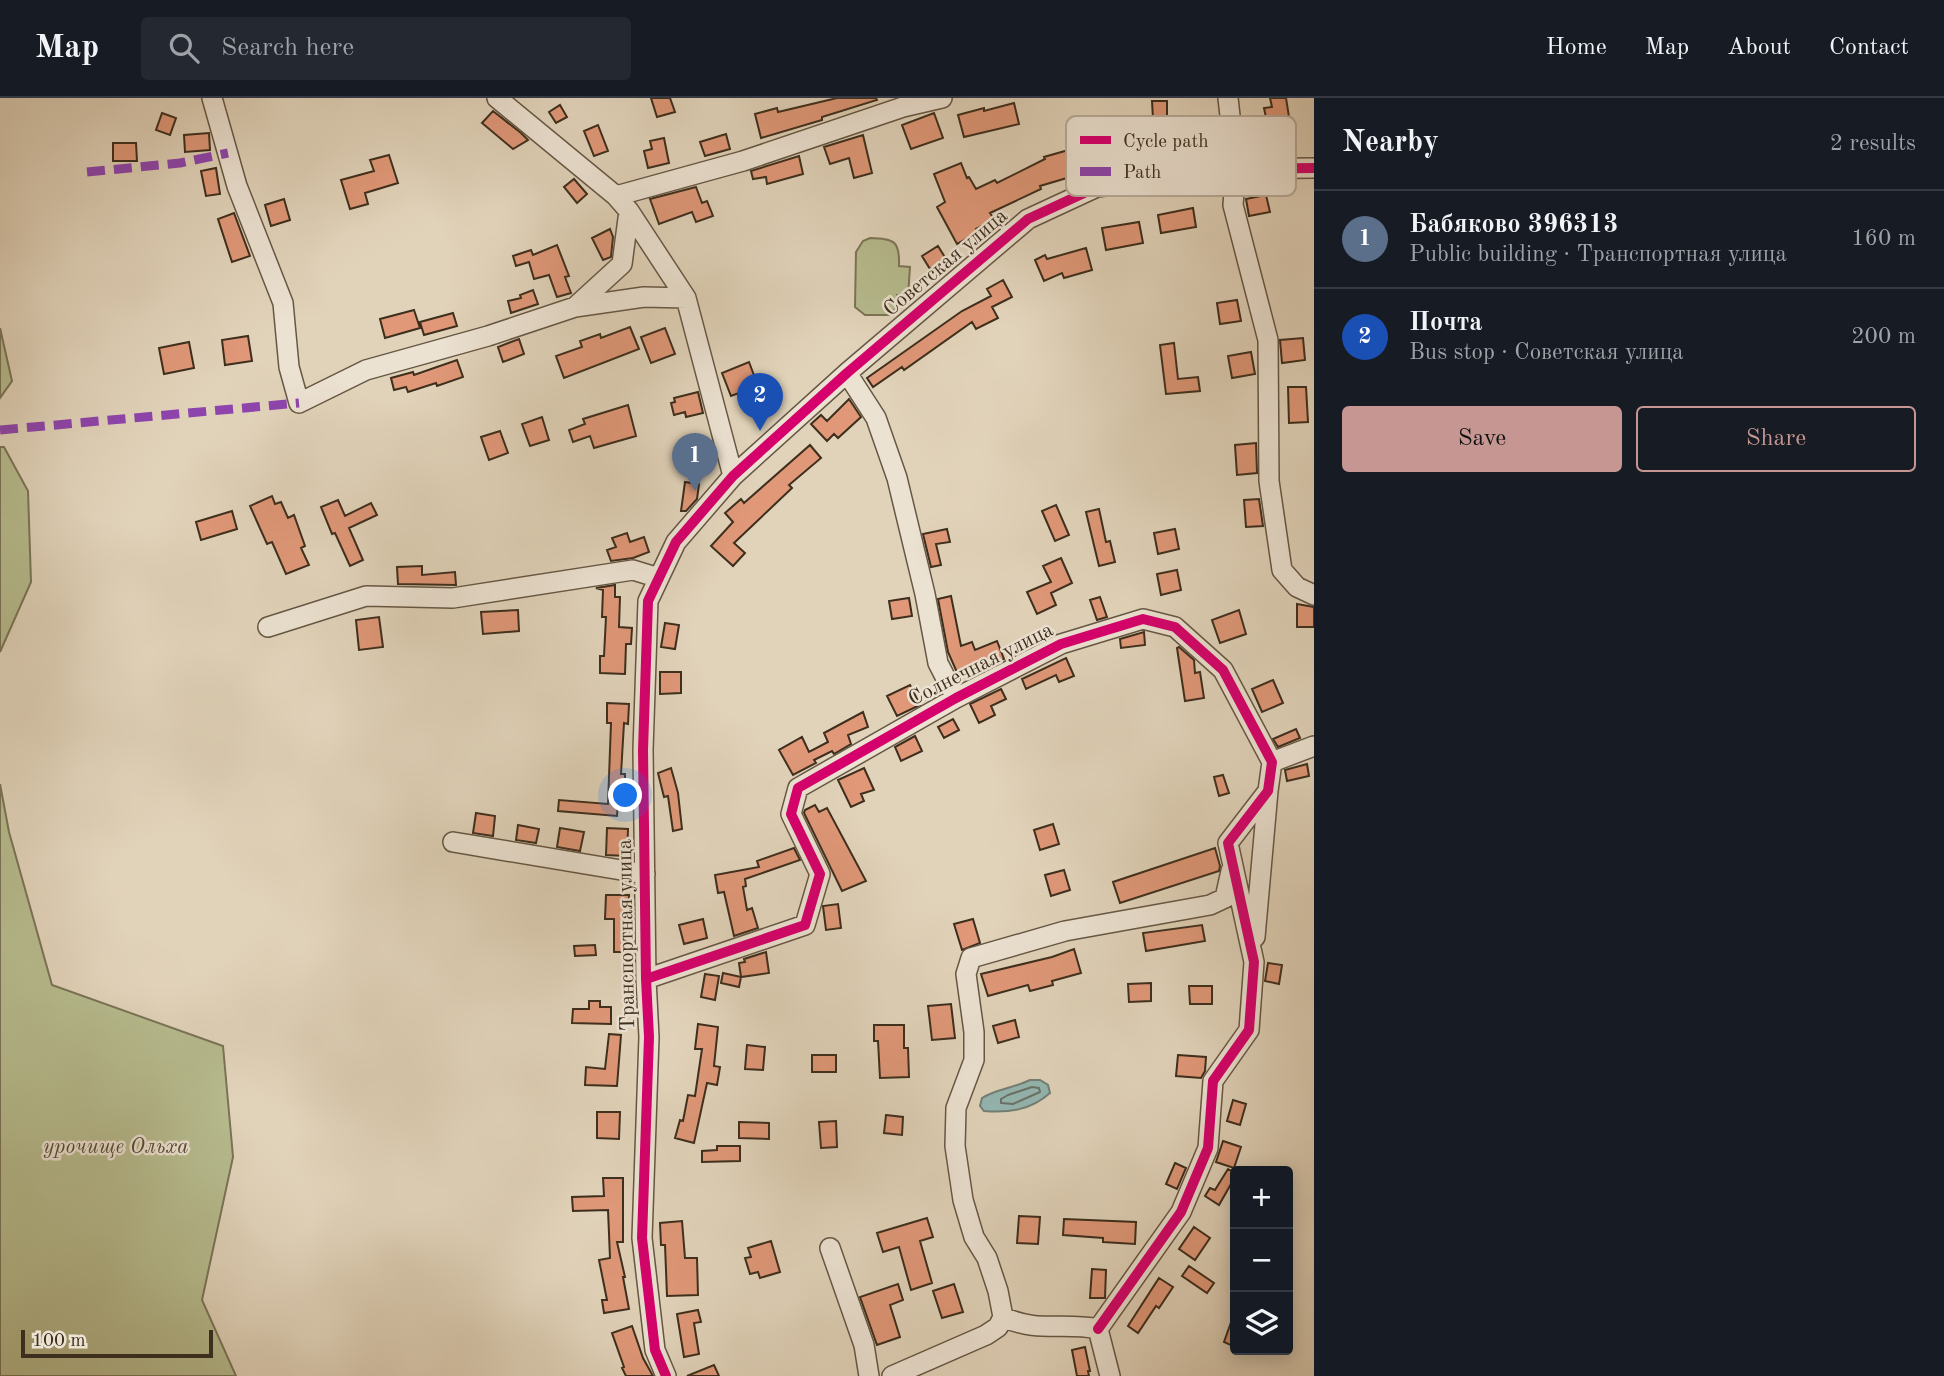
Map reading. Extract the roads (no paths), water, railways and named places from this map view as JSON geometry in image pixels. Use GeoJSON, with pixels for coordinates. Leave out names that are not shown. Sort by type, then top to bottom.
{"type":"FeatureCollection","features":[{"type":"Feature","properties":{"kind":"street"},"geometry":{"type":"LineString","coordinates":[[212,98],[237,186],[283,303],[289,367],[299,403],[366,370],[575,307],[644,298],[686,298]]}},
{"type":"Feature","properties":{"kind":"street"},"geometry":{"type":"LineString","coordinates":[[496,98],[593,177],[627,210],[686,298],[733,476]]}},
{"type":"Feature","properties":{"kind":"street"},"geometry":{"type":"LineString","coordinates":[[627,210],[635,209],[645,193],[666,183],[743,161],[903,107],[942,98]]}},
{"type":"Feature","properties":{"kind":"street"},"geometry":{"type":"LineString","coordinates":[[1228,98],[1230,116]]}},
{"type":"Feature","properties":{"kind":"street","name":"Советская улица"},"geometry":{"type":"LineString","coordinates":[[1296,168],[1314,168]]}},
{"type":"Feature","properties":{"kind":"street"},"geometry":{"type":"LineString","coordinates":[[593,177],[623,185],[666,183]]}},
{"type":"Feature","properties":{"kind":"street"},"geometry":{"type":"LineString","coordinates":[[627,210],[666,183]]}},
{"type":"Feature","properties":{"kind":"street","name":"Советская улица"},"geometry":{"type":"LineString","coordinates":[[733,476],[846,373],[1028,219],[1078,196]]}},
{"type":"Feature","properties":{"kind":"street"},"geometry":{"type":"LineString","coordinates":[[1234,196],[1233,205],[1268,340],[1269,481],[1282,570],[1297,587],[1314,595]]}},
{"type":"Feature","properties":{"kind":"street"},"geometry":{"type":"LineString","coordinates":[[575,307],[622,264],[627,210]]}},
{"type":"Feature","properties":{"kind":"street"},"geometry":{"type":"LineString","coordinates":[[846,373],[876,418],[897,478],[925,594],[938,663],[956,698]]}},
{"type":"Feature","properties":{"kind":"street","name":"Транспортная улица"},"geometry":{"type":"LineString","coordinates":[[666,1376],[655,1350],[642,1238],[649,1037],[643,750],[648,601],[676,542],[733,476]]}},
{"type":"Feature","properties":{"kind":"street"},"geometry":{"type":"LineString","coordinates":[[268,626],[366,596],[453,598],[633,570],[659,578]]}},
{"type":"Feature","properties":{"kind":"street","name":"Солнечная улица"},"geometry":{"type":"LineString","coordinates":[[646,979],[805,925],[820,874],[791,814],[798,788],[956,698],[1061,644],[1143,619],[1175,627],[1223,670],[1272,762]]}},
{"type":"Feature","properties":{"kind":"street"},"geometry":{"type":"LineString","coordinates":[[1110,1376],[1098,1329],[1181,1212],[1208,1148],[1213,1081],[1249,1030],[1253,956],[1272,762],[1314,746]]}},
{"type":"Feature","properties":{"kind":"street"},"geometry":{"type":"LineString","coordinates":[[1253,956],[1228,843],[1268,791]]}},
{"type":"Feature","properties":{"kind":"street"},"geometry":{"type":"LineString","coordinates":[[453,842],[645,874]]}},
{"type":"Feature","properties":{"kind":"street"},"geometry":{"type":"LineString","coordinates":[[892,1376],[986,1335],[998,1327],[1003,1317],[998,1291],[986,1258],[974,1237],[962,1200],[955,1146],[956,1108],[974,1060],[974,1032],[966,974],[971,958],[1065,932],[1210,905],[1225,898],[1232,863]]}},
{"type":"Feature","properties":{"kind":"street"},"geometry":{"type":"LineString","coordinates":[[830,1248],[864,1345],[869,1376]]}},
{"type":"Feature","properties":{"kind":"street"},"geometry":{"type":"LineString","coordinates":[[1003,1317],[1033,1326],[1098,1329]]}},
{"type":"Feature","properties":{"kind":"water"},"geometry":{"type":"Polygon","coordinates":[[[1030,1080],[1040,1080],[1048,1085],[1050,1093],[1043,1099],[1019,1109],[984,1111],[980,1106],[982,1098],[987,1095],[1030,1080]]]}},
{"type":"Feature","properties":{"kind":"place","name":"Почта"},"geometry":{"type":"Point","coordinates":[760,431]}},
{"type":"Feature","properties":{"kind":"place","name":"Бабяково 396313"},"geometry":{"type":"Point","coordinates":[695,491]}},
{"type":"Feature","properties":{"kind":"park label","name":"урочище Ольха"},"geometry":{"type":"Point","coordinates":[116,1147]}}]}
